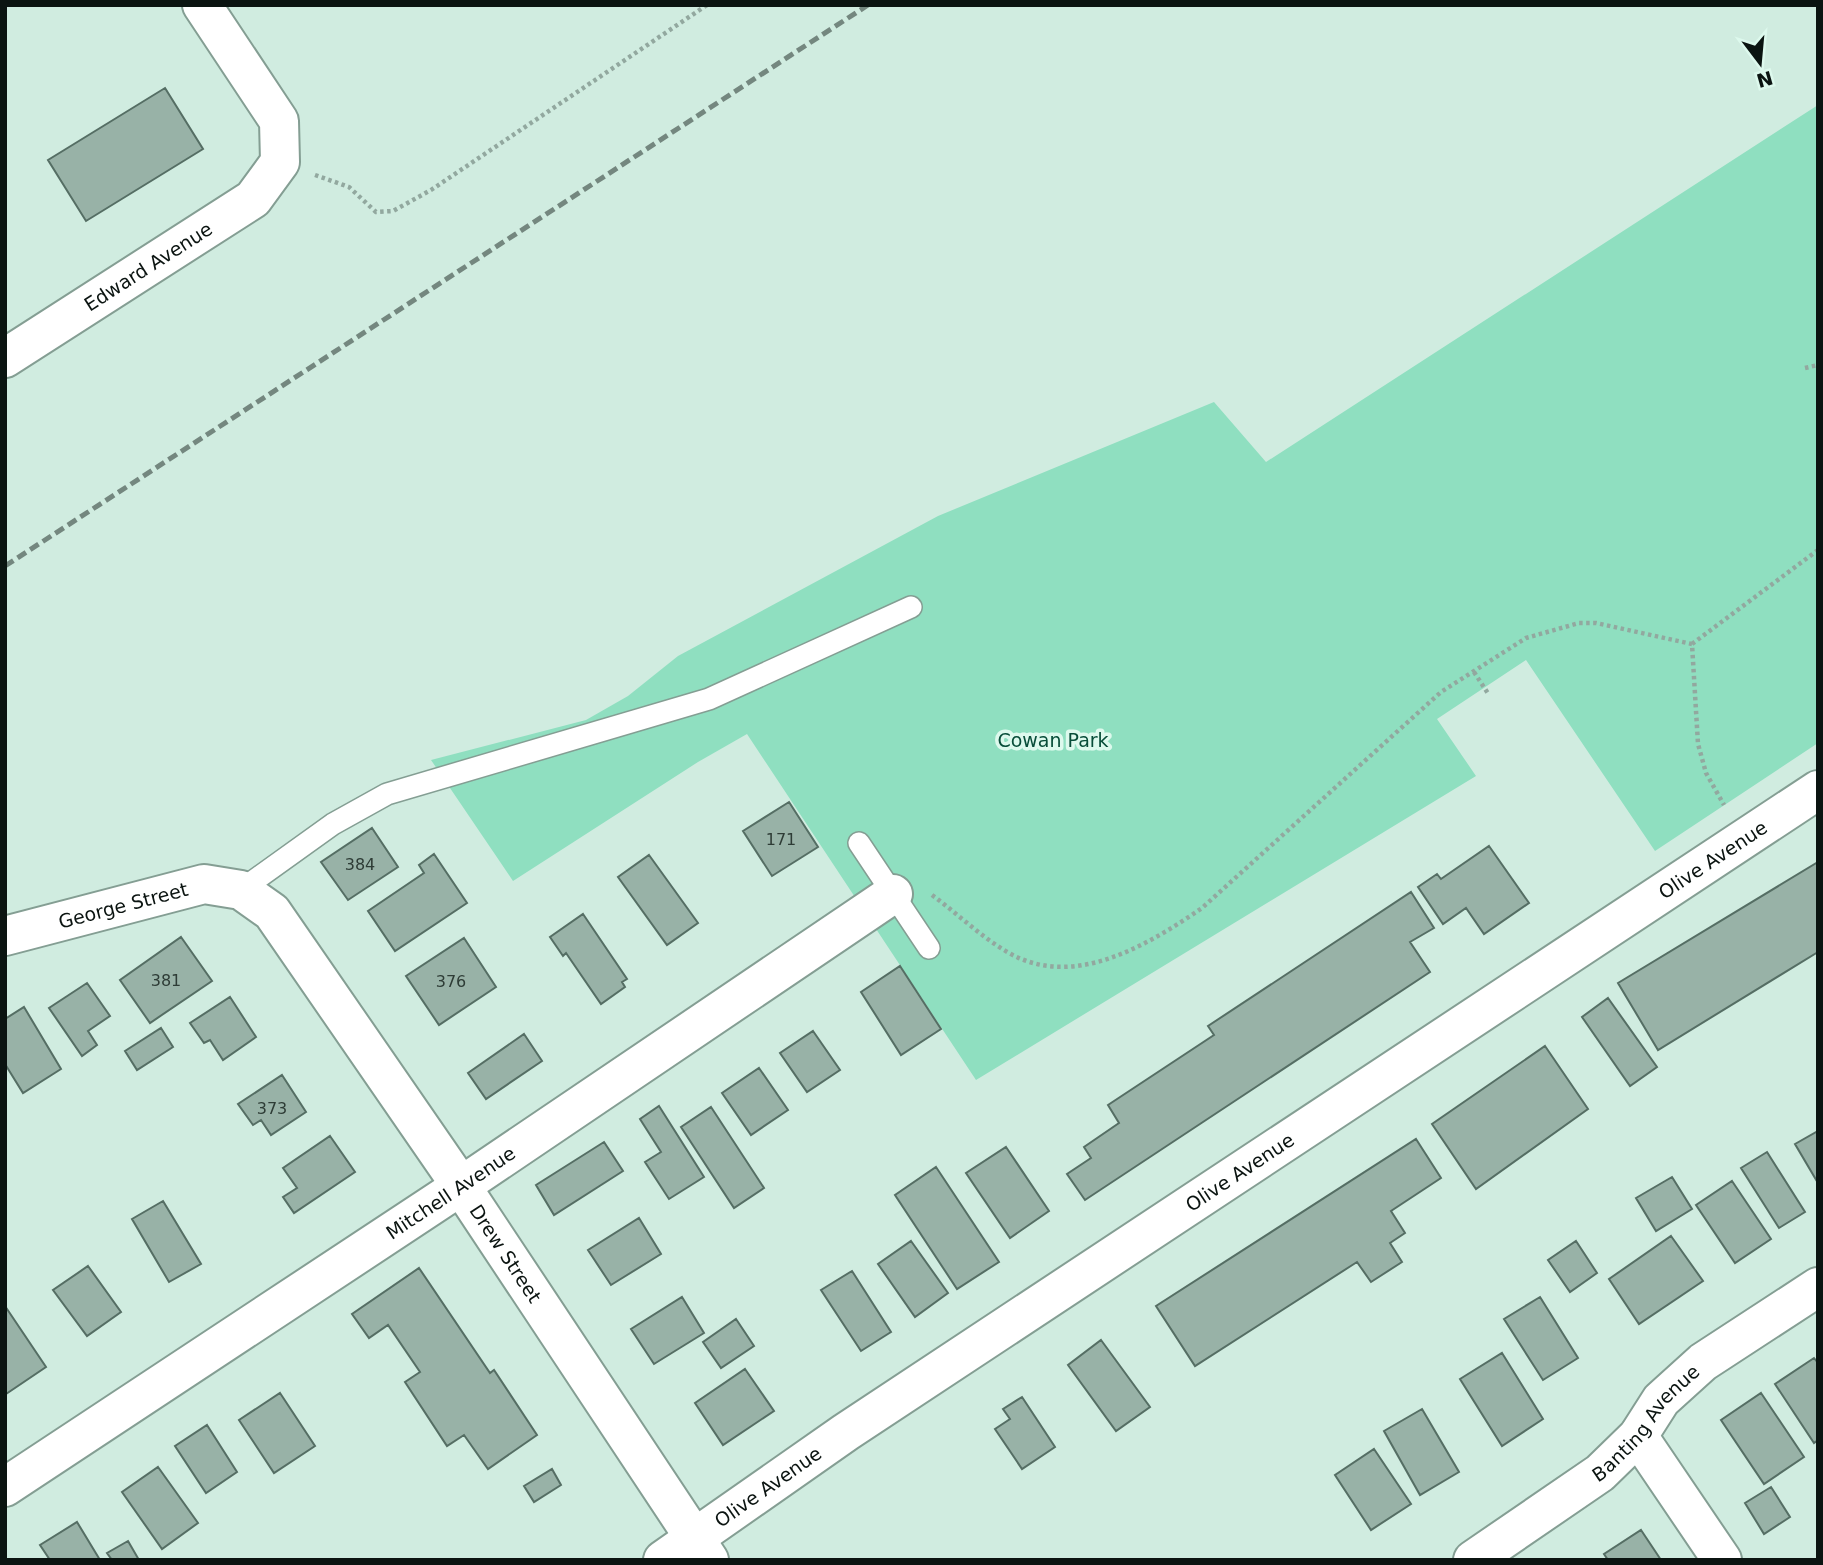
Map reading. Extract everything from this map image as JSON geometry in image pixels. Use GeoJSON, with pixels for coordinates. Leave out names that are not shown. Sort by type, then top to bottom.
{"type":"FeatureCollection","features":[{"type":"Feature","properties":{"kind":"street"},"geometry":{"type":"LineString","coordinates":[[202,5],[279,121],[297,168]]}},
{"type":"Feature","properties":{"kind":"street","name":"Edward Avenue"},"geometry":{"type":"LineString","coordinates":[[5,358],[297,168]]}},
{"type":"Feature","properties":{"kind":"street","name":"Olive Avenue"},"geometry":{"type":"LineString","coordinates":[[663,1560],[702,1549],[880,1409],[1818,790]]}},
{"type":"Feature","properties":{"kind":"street","name":"George Street"},"geometry":{"type":"LineString","coordinates":[[5,936],[204,884],[242,890]]}},
{"type":"Feature","properties":{"kind":"street","name":"Drew Street"},"geometry":{"type":"LineString","coordinates":[[242,890],[272,912],[461,1186],[702,1549]]}},
{"type":"Feature","properties":{"kind":"street","name":"Mitchell Avenue"},"geometry":{"type":"LineString","coordinates":[[5,1487],[461,1186],[893,894]]}},
{"type":"Feature","properties":{"kind":"street","name":"Banting Avenue"},"geometry":{"type":"LineString","coordinates":[[1474,1560],[1600,1473],[1638,1436],[1661,1400],[1703,1362],[1818,1287]]}},
{"type":"Feature","properties":{"kind":"street"},"geometry":{"type":"LineString","coordinates":[[1638,1436],[1723,1560]]}},
{"type":"Feature","properties":{"kind":"lane"},"geometry":{"type":"LineString","coordinates":[[242,890],[333,824],[387,794],[709,699],[911,607]]}},
{"type":"Feature","properties":{"kind":"lane"},"geometry":{"type":"LineString","coordinates":[[859,843],[929,948]]}},
{"type":"Feature","properties":{"kind":"path"},"geometry":{"type":"LineString","coordinates":[[297,168],[349,187],[376,212],[393,211],[440,184],[708,5]]}},
{"type":"Feature","properties":{"kind":"path"},"geometry":{"type":"LineString","coordinates":[[1805,368],[1818,365]]}},
{"type":"Feature","properties":{"kind":"path"},"geometry":{"type":"LineString","coordinates":[[1692,645],[1818,550]]}},
{"type":"Feature","properties":{"kind":"path"},"geometry":{"type":"LineString","coordinates":[[893,894],[914,890],[932,895],[980,934],[1012,954],[1040,964],[1068,967],[1096,964],[1164,934],[1202,908],[1441,692],[1526,638],[1579,623],[1597,623],[1692,645]]}},
{"type":"Feature","properties":{"kind":"path"},"geometry":{"type":"LineString","coordinates":[[1692,645],[1698,744],[1706,773],[1725,807]]}},
{"type":"Feature","properties":{"kind":"path"},"geometry":{"type":"LineString","coordinates":[[1474,672],[1489,695]]}},
{"type":"Feature","properties":{"kind":"green space","name":"Cowan Park"},"geometry":{"type":"Polygon","coordinates":[[[1818,105],[1818,743],[1655,851],[1526,660],[1437,719],[1476,776],[976,1080],[747,734],[698,762],[513,881],[431,760],[586,720],[628,696],[678,656],[938,516],[1214,402],[1266,462],[1818,105]]]}},
{"type":"Feature","properties":{"kind":"building"},"geometry":{"type":"Polygon","coordinates":[[[165,88],[203,149],[86,221],[48,160],[165,88]]]}},
{"type":"Feature","properties":{"kind":"building"},"geometry":{"type":"Polygon","coordinates":[[[789,802],[818,847],[772,876],[743,831],[789,802]]]}},
{"type":"Feature","properties":{"kind":"building"},"geometry":{"type":"Polygon","coordinates":[[[372,828],[398,867],[348,900],[321,862],[372,828]]]}},
{"type":"Feature","properties":{"kind":"building"},"geometry":{"type":"Polygon","coordinates":[[[1489,846],[1529,903],[1484,934],[1466,908],[1443,924],[1418,887],[1437,874],[1441,879],[1489,846]]]}},
{"type":"Feature","properties":{"kind":"building"},"geometry":{"type":"Polygon","coordinates":[[[434,854],[467,903],[395,951],[368,911],[424,873],[419,865],[434,854]]]}},
{"type":"Feature","properties":{"kind":"building"},"geometry":{"type":"Polygon","coordinates":[[[649,855],[698,923],[667,945],[618,877],[649,855]]]}},
{"type":"Feature","properties":{"kind":"building"},"geometry":{"type":"Polygon","coordinates":[[[1818,862],[1818,952],[1658,1050],[1618,983],[1818,862]]]}},
{"type":"Feature","properties":{"kind":"building"},"geometry":{"type":"Polygon","coordinates":[[[1411,892],[1434,928],[1410,942],[1430,972],[1085,1200],[1067,1174],[1091,1158],[1084,1147],[1119,1123],[1108,1105],[1214,1035],[1208,1026],[1411,892]]]}},
{"type":"Feature","properties":{"kind":"building"},"geometry":{"type":"Polygon","coordinates":[[[583,914],[627,979],[622,982],[625,987],[601,1004],[566,953],[563,956],[550,937],[583,914]]]}},
{"type":"Feature","properties":{"kind":"building"},"geometry":{"type":"Polygon","coordinates":[[[181,937],[212,981],[150,1023],[120,980],[181,937]]]}},
{"type":"Feature","properties":{"kind":"building"},"geometry":{"type":"Polygon","coordinates":[[[464,938],[496,987],[439,1025],[406,976],[464,938]]]}},
{"type":"Feature","properties":{"kind":"building"},"geometry":{"type":"Polygon","coordinates":[[[900,966],[941,1029],[901,1055],[861,992],[900,966]]]}},
{"type":"Feature","properties":{"kind":"building"},"geometry":{"type":"Polygon","coordinates":[[[87,983],[110,1016],[88,1031],[97,1045],[82,1056],[49,1008],[87,983]]]}},
{"type":"Feature","properties":{"kind":"building"},"geometry":{"type":"Polygon","coordinates":[[[230,997],[256,1037],[223,1060],[210,1040],[204,1043],[190,1023],[230,997]]]}},
{"type":"Feature","properties":{"kind":"building"},"geometry":{"type":"Polygon","coordinates":[[[1608,998],[1657,1067],[1630,1086],[1582,1017],[1608,998]]]}},
{"type":"Feature","properties":{"kind":"building"},"geometry":{"type":"Polygon","coordinates":[[[24,1007],[61,1069],[23,1093],[5,1064],[5,1019],[24,1007]]]}},
{"type":"Feature","properties":{"kind":"building"},"geometry":{"type":"Polygon","coordinates":[[[161,1028],[173,1047],[137,1070],[125,1051],[161,1028]]]}},
{"type":"Feature","properties":{"kind":"building"},"geometry":{"type":"Polygon","coordinates":[[[813,1031],[840,1070],[807,1092],[780,1053],[813,1031]]]}},
{"type":"Feature","properties":{"kind":"building"},"geometry":{"type":"Polygon","coordinates":[[[524,1034],[542,1061],[486,1099],[468,1073],[524,1034]]]}},
{"type":"Feature","properties":{"kind":"building"},"geometry":{"type":"Polygon","coordinates":[[[1545,1046],[1588,1109],[1476,1189],[1432,1124],[1545,1046]]]}},
{"type":"Feature","properties":{"kind":"building"},"geometry":{"type":"Polygon","coordinates":[[[759,1068],[788,1110],[751,1135],[722,1093],[759,1068]]]}},
{"type":"Feature","properties":{"kind":"building"},"geometry":{"type":"Polygon","coordinates":[[[282,1075],[306,1112],[271,1135],[261,1120],[253,1125],[238,1104],[282,1075]]]}},
{"type":"Feature","properties":{"kind":"building"},"geometry":{"type":"Polygon","coordinates":[[[659,1106],[704,1177],[669,1199],[645,1162],[661,1152],[640,1119],[659,1106]]]}},
{"type":"Feature","properties":{"kind":"building"},"geometry":{"type":"Polygon","coordinates":[[[711,1107],[764,1188],[734,1208],[681,1127],[711,1107]]]}},
{"type":"Feature","properties":{"kind":"building"},"geometry":{"type":"Polygon","coordinates":[[[1818,1131],[1818,1183],[1795,1144],[1818,1131]]]}},
{"type":"Feature","properties":{"kind":"building"},"geometry":{"type":"Polygon","coordinates":[[[330,1136],[355,1172],[294,1213],[283,1197],[297,1188],[283,1168],[330,1136]]]}},
{"type":"Feature","properties":{"kind":"building"},"geometry":{"type":"Polygon","coordinates":[[[1416,1139],[1441,1178],[1391,1211],[1405,1233],[1390,1243],[1402,1262],[1371,1282],[1357,1262],[1195,1366],[1156,1306],[1416,1139]]]}},
{"type":"Feature","properties":{"kind":"building"},"geometry":{"type":"Polygon","coordinates":[[[604,1142],[623,1171],[554,1215],[536,1185],[604,1142]]]}},
{"type":"Feature","properties":{"kind":"building"},"geometry":{"type":"Polygon","coordinates":[[[1006,1147],[1049,1211],[1010,1238],[966,1173],[1006,1147]]]}},
{"type":"Feature","properties":{"kind":"building"},"geometry":{"type":"Polygon","coordinates":[[[1767,1152],[1805,1212],[1779,1228],[1741,1168],[1767,1152]]]}},
{"type":"Feature","properties":{"kind":"building"},"geometry":{"type":"Polygon","coordinates":[[[936,1167],[999,1262],[957,1289],[895,1195],[936,1167]]]}},
{"type":"Feature","properties":{"kind":"building"},"geometry":{"type":"Polygon","coordinates":[[[1672,1177],[1692,1209],[1656,1231],[1636,1198],[1672,1177]]]}},
{"type":"Feature","properties":{"kind":"building"},"geometry":{"type":"Polygon","coordinates":[[[1732,1181],[1771,1239],[1735,1263],[1696,1205],[1732,1181]]]}},
{"type":"Feature","properties":{"kind":"building"},"geometry":{"type":"Polygon","coordinates":[[[163,1201],[201,1264],[169,1282],[132,1219],[163,1201]]]}},
{"type":"Feature","properties":{"kind":"building"},"geometry":{"type":"Polygon","coordinates":[[[639,1218],[661,1254],[611,1285],[588,1250],[639,1218]]]}},
{"type":"Feature","properties":{"kind":"building"},"geometry":{"type":"Polygon","coordinates":[[[1671,1236],[1703,1281],[1639,1324],[1609,1279],[1671,1236]]]}},
{"type":"Feature","properties":{"kind":"building"},"geometry":{"type":"Polygon","coordinates":[[[911,1241],[948,1293],[915,1317],[878,1264],[911,1241]]]}},
{"type":"Feature","properties":{"kind":"building"},"geometry":{"type":"Polygon","coordinates":[[[1576,1241],[1597,1273],[1570,1292],[1548,1260],[1576,1241]]]}},
{"type":"Feature","properties":{"kind":"building"},"geometry":{"type":"Polygon","coordinates":[[[88,1266],[121,1312],[87,1336],[53,1290],[88,1266]]]}},
{"type":"Feature","properties":{"kind":"building"},"geometry":{"type":"Polygon","coordinates":[[[419,1268],[490,1373],[494,1370],[537,1435],[488,1469],[464,1435],[447,1446],[405,1382],[420,1372],[388,1325],[369,1338],[352,1314],[419,1268]]]}},
{"type":"Feature","properties":{"kind":"building"},"geometry":{"type":"Polygon","coordinates":[[[852,1271],[891,1332],[861,1351],[821,1290],[852,1271]]]}},
{"type":"Feature","properties":{"kind":"building"},"geometry":{"type":"Polygon","coordinates":[[[682,1297],[704,1333],[654,1364],[631,1329],[682,1297]]]}},
{"type":"Feature","properties":{"kind":"building"},"geometry":{"type":"Polygon","coordinates":[[[1540,1297],[1578,1358],[1543,1380],[1504,1319],[1540,1297]]]}},
{"type":"Feature","properties":{"kind":"building"},"geometry":{"type":"Polygon","coordinates":[[[5,1306],[46,1367],[6,1394],[5,1393],[5,1306]]]}},
{"type":"Feature","properties":{"kind":"building"},"geometry":{"type":"Polygon","coordinates":[[[736,1319],[754,1346],[721,1368],[703,1342],[736,1319]]]}},
{"type":"Feature","properties":{"kind":"building"},"geometry":{"type":"Polygon","coordinates":[[[1101,1340],[1150,1407],[1116,1431],[1068,1365],[1101,1340]]]}},
{"type":"Feature","properties":{"kind":"building"},"geometry":{"type":"Polygon","coordinates":[[[1502,1353],[1543,1419],[1502,1446],[1460,1379],[1502,1353]]]}},
{"type":"Feature","properties":{"kind":"building"},"geometry":{"type":"Polygon","coordinates":[[[1814,1358],[1818,1363],[1818,1440],[1814,1443],[1775,1384],[1814,1358]]]}},
{"type":"Feature","properties":{"kind":"building"},"geometry":{"type":"Polygon","coordinates":[[[745,1369],[774,1411],[723,1445],[695,1403],[745,1369]]]}},
{"type":"Feature","properties":{"kind":"building"},"geometry":{"type":"Polygon","coordinates":[[[280,1393],[315,1446],[274,1473],[239,1420],[280,1393]]]}},
{"type":"Feature","properties":{"kind":"building"},"geometry":{"type":"Polygon","coordinates":[[[1761,1393],[1804,1457],[1764,1484],[1721,1420],[1761,1393]]]}},
{"type":"Feature","properties":{"kind":"building"},"geometry":{"type":"Polygon","coordinates":[[[1022,1397],[1055,1447],[1022,1469],[995,1429],[1010,1419],[1003,1409],[1022,1397]]]}},
{"type":"Feature","properties":{"kind":"building"},"geometry":{"type":"Polygon","coordinates":[[[1422,1409],[1459,1472],[1420,1495],[1384,1431],[1422,1409]]]}},
{"type":"Feature","properties":{"kind":"building"},"geometry":{"type":"Polygon","coordinates":[[[207,1425],[237,1472],[206,1493],[175,1446],[207,1425]]]}},
{"type":"Feature","properties":{"kind":"building"},"geometry":{"type":"Polygon","coordinates":[[[1374,1449],[1411,1504],[1371,1530],[1335,1475],[1374,1449]]]}},
{"type":"Feature","properties":{"kind":"building"},"geometry":{"type":"Polygon","coordinates":[[[158,1467],[198,1523],[162,1549],[122,1492],[158,1467]]]}},
{"type":"Feature","properties":{"kind":"building"},"geometry":{"type":"Polygon","coordinates":[[[552,1469],[561,1485],[534,1502],[524,1486],[552,1469]]]}},
{"type":"Feature","properties":{"kind":"building"},"geometry":{"type":"Polygon","coordinates":[[[1771,1487],[1790,1517],[1764,1534],[1745,1503],[1771,1487]]]}},
{"type":"Feature","properties":{"kind":"building"},"geometry":{"type":"Polygon","coordinates":[[[77,1522],[100,1560],[50,1560],[40,1545],[77,1522]]]}},
{"type":"Feature","properties":{"kind":"building"},"geometry":{"type":"Polygon","coordinates":[[[1641,1530],[1661,1560],[1608,1560],[1604,1554],[1641,1530]]]}},
{"type":"Feature","properties":{"kind":"building"},"geometry":{"type":"Polygon","coordinates":[[[128,1541],[139,1560],[112,1560],[107,1553],[128,1541]]]}},
{"type":"Feature","properties":{"kind":"railway"},"geometry":{"type":"LineString","coordinates":[[5,566],[868,5]]}}]}
